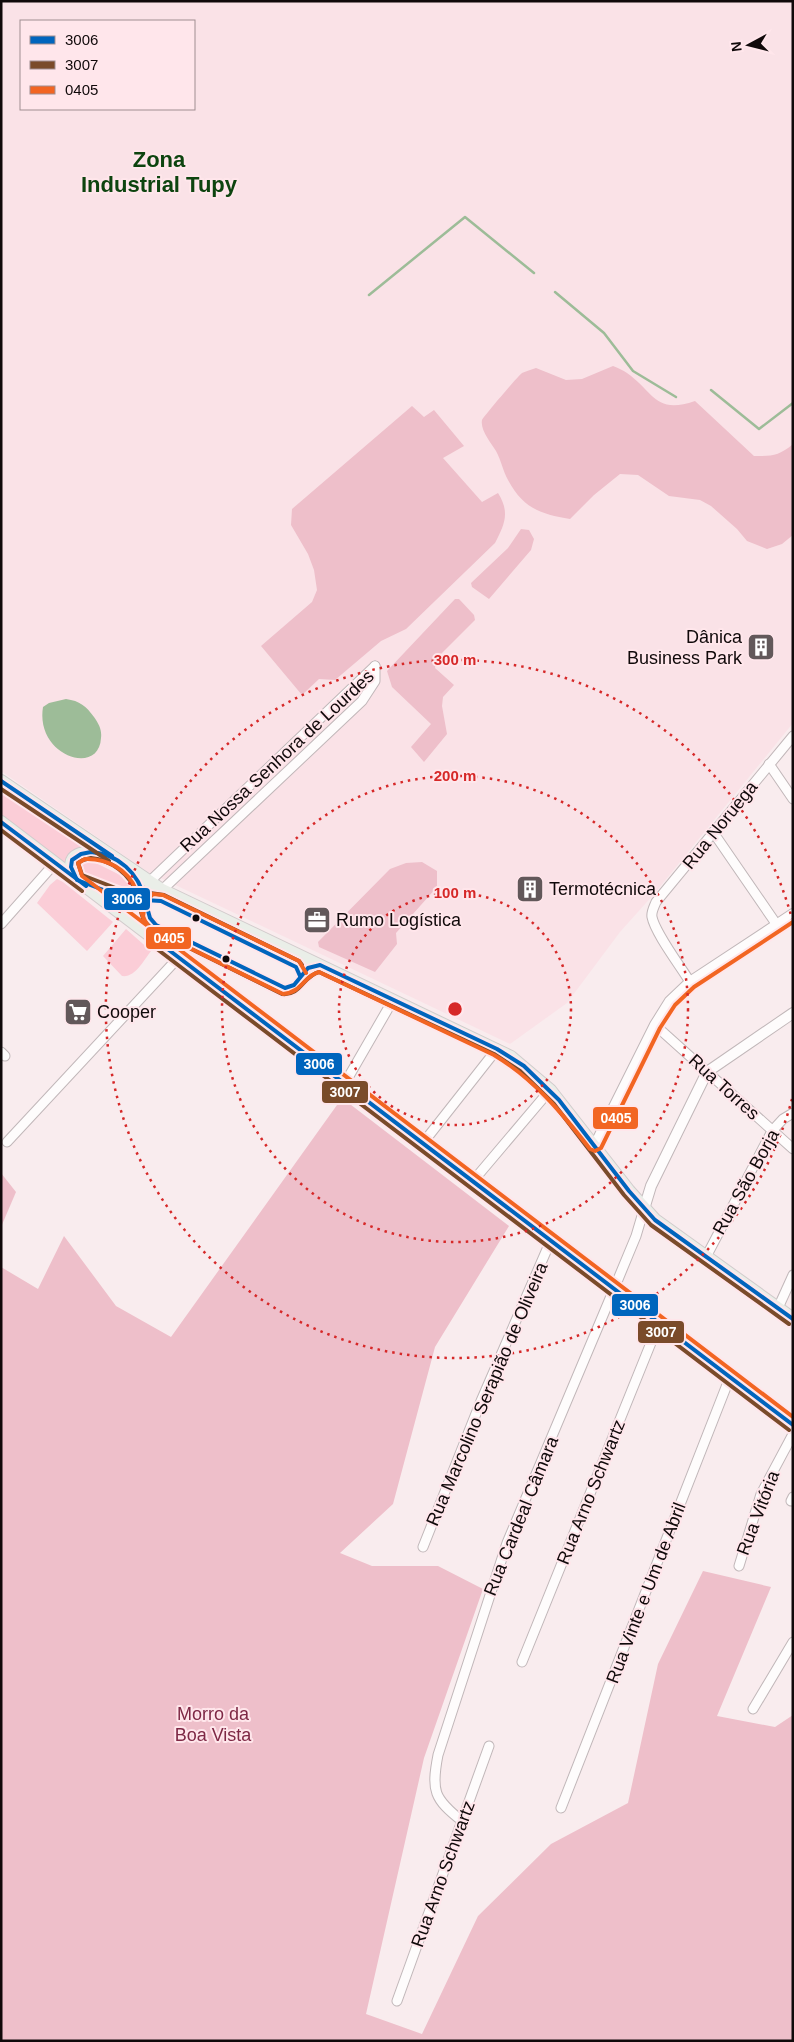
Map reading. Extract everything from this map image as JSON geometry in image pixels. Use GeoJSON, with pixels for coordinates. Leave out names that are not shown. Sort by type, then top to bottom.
{"type":"FeatureCollection","features":[{"type":"Feature","properties":{"kind":"main road"},"geometry":{"type":"LineString","coordinates":[[1,781],[162,890],[497,1049],[524,1066],[550,1090],[644,1209],[664,1227],[793,1319]]}},
{"type":"Feature","properties":{"kind":"main road"},"geometry":{"type":"LineString","coordinates":[[1,822],[793,1425]]}},
{"type":"Feature","properties":{"kind":"main road"},"geometry":{"type":"LineString","coordinates":[[77,880],[72,870],[72,863],[75,856],[79,854],[89,852],[119,861]]}},
{"type":"Feature","properties":{"kind":"street","name":"Rua Nossa Senhora de Lourdes"},"geometry":{"type":"LineString","coordinates":[[149,882],[376,666],[375,681],[362,700],[162,890]]}},
{"type":"Feature","properties":{"kind":"street"},"geometry":{"type":"LineString","coordinates":[[302,736],[312,747]]}},
{"type":"Feature","properties":{"kind":"street","name":"Rua Noruega"},"geometry":{"type":"LineString","coordinates":[[690,982],[657,929],[652,916],[656,902],[793,736]]}},
{"type":"Feature","properties":{"kind":"street"},"geometry":{"type":"LineString","coordinates":[[769,764],[793,799]]}},
{"type":"Feature","properties":{"kind":"street"},"geometry":{"type":"LineString","coordinates":[[713,832],[777,925]]}},
{"type":"Feature","properties":{"kind":"street"},"geometry":{"type":"LineString","coordinates":[[1,924],[55,863]]}},
{"type":"Feature","properties":{"kind":"street"},"geometry":{"type":"LineString","coordinates":[[595,1145],[655,1025],[670,1001],[690,982],[793,914]]}},
{"type":"Feature","properties":{"kind":"street"},"geometry":{"type":"LineString","coordinates":[[7,1142],[179,957]]}},
{"type":"Feature","properties":{"kind":"street"},"geometry":{"type":"LineString","coordinates":[[344,1084],[393,1000]]}},
{"type":"Feature","properties":{"kind":"street"},"geometry":{"type":"LineString","coordinates":[[644,1209],[651,1186],[707,1072],[793,1013]]}},
{"type":"Feature","properties":{"kind":"street","name":"Rua Torres"},"geometry":{"type":"LineString","coordinates":[[655,1025],[793,1149]]}},
{"type":"Feature","properties":{"kind":"street"},"geometry":{"type":"LineString","coordinates":[[423,1143],[497,1049]]}},
{"type":"Feature","properties":{"kind":"street"},"geometry":{"type":"LineString","coordinates":[[473,1181],[550,1090]]}},
{"type":"Feature","properties":{"kind":"street","name":"Rua São Borja"},"geometry":{"type":"LineString","coordinates":[[706,1257],[772,1130],[793,1112]]}},
{"type":"Feature","properties":{"kind":"street","name":"Rua Cardeal Câmara"},"geometry":{"type":"LineString","coordinates":[[462,1821],[445,1808],[436,1793],[435,1770],[438,1755],[504,1550],[636,1236],[644,1209]]}},
{"type":"Feature","properties":{"kind":"street","name":"Rua Marcolino Serapião de Oliveira"},"geometry":{"type":"LineString","coordinates":[[423,1547],[469,1430],[551,1240]]}},
{"type":"Feature","properties":{"kind":"street"},"geometry":{"type":"LineString","coordinates":[[778,1308],[793,1275]]}},
{"type":"Feature","properties":{"kind":"street","name":"Rua Arno Schwartz"},"geometry":{"type":"LineString","coordinates":[[522,1662],[659,1323]]}},
{"type":"Feature","properties":{"kind":"street","name":"Rua Vinte e Um de Abril"},"geometry":{"type":"LineString","coordinates":[[561,1808],[730,1377]]}},
{"type":"Feature","properties":{"kind":"street","name":"Rua Vitória"},"geometry":{"type":"LineString","coordinates":[[739,1566],[761,1494],[793,1434]]}},
{"type":"Feature","properties":{"kind":"street"},"geometry":{"type":"LineString","coordinates":[[754,1709],[793,1642]]}},
{"type":"Feature","properties":{"kind":"street","name":"Rua Arno Schwartz"},"geometry":{"type":"LineString","coordinates":[[397,2001],[489,1746]]}},
{"type":"Feature","properties":{"kind":"shaded area"},"geometry":{"type":"Polygon","coordinates":[[[1,1],[793,1],[793,723],[654,894],[620,932],[567,1003],[510,1044],[148,872],[1,771],[1,1]]]}},
{"type":"Feature","properties":{"kind":"shaded area"},"geometry":{"type":"Polygon","coordinates":[[[66,699],[75,701],[85,707],[100,727],[101,738],[98,750],[90,756],[80,758],[68,756],[57,749],[48,738],[43,724],[43,707],[49,703],[66,699]]]}},
{"type":"Feature","properties":{"kind":"shaded area"},"geometry":{"type":"Polygon","coordinates":[[[1,785],[91,848],[68,867],[1,814],[1,785]]]}},
{"type":"Feature","properties":{"kind":"shaded area"},"geometry":{"type":"Polygon","coordinates":[[[88,859],[134,882],[140,893],[138,896],[133,897],[83,876],[78,870],[78,865],[88,859]]]}},
{"type":"Feature","properties":{"kind":"shaded area"},"geometry":{"type":"Polygon","coordinates":[[[57,879],[113,922],[87,951],[37,903],[50,885],[57,879]]]}},
{"type":"Feature","properties":{"kind":"shaded area"},"geometry":{"type":"Polygon","coordinates":[[[126,929],[151,951],[135,971],[127,976],[122,976],[103,956],[126,929]]]}},
{"type":"Feature","properties":{"kind":"green space"},"geometry":{"type":"Polygon","coordinates":[[[613,366],[627,373],[663,403],[682,405],[695,401],[754,456],[775,454],[784,451],[793,444],[793,535],[782,544],[767,549],[747,541],[737,529],[711,506],[700,500],[669,496],[638,475],[620,474],[594,495],[570,519],[541,512],[526,503],[508,480],[498,454],[484,432],[482,420],[508,388],[524,372],[536,368],[566,380],[582,379],[613,366]]]}},
{"type":"Feature","properties":{"kind":"green space"},"geometry":{"type":"Polygon","coordinates":[[[412,406],[424,417],[434,410],[464,446],[443,458],[482,502],[498,493],[504,506],[504,524],[495,543],[406,629],[381,641],[335,680],[319,679],[302,695],[261,646],[312,602],[317,590],[314,570],[308,554],[291,525],[292,509],[412,406]]]}},
{"type":"Feature","properties":{"kind":"green space"},"geometry":{"type":"Polygon","coordinates":[[[521,529],[529,530],[534,539],[531,550],[489,599],[472,587],[471,583],[508,548],[521,529]]]}},
{"type":"Feature","properties":{"kind":"green space"},"geometry":{"type":"Polygon","coordinates":[[[455,599],[459,599],[474,615],[475,620],[437,658],[435,668],[454,685],[443,697],[442,706],[447,734],[424,762],[411,747],[431,724],[392,687],[387,671],[455,599]]]}},
{"type":"Feature","properties":{"kind":"green space"},"geometry":{"type":"Polygon","coordinates":[[[422,862],[437,871],[437,887],[396,933],[397,944],[375,972],[319,947],[318,942],[390,869],[406,863],[422,862]]]}},
{"type":"Feature","properties":{"kind":"green space","name":"Morro da Boa Vista"},"geometry":{"type":"Polygon","coordinates":[[[342,1098],[509,1226],[435,1347],[393,1504],[340,1553],[372,1566],[438,1566],[483,1589],[424,1758],[366,2014],[422,2034],[478,1916],[551,1844],[628,1803],[658,1664],[703,1571],[771,1587],[717,1716],[775,1727],[793,1715],[793,2041],[1,2041],[1,1267],[38,1289],[64,1236],[116,1306],[171,1337],[342,1098]]]}},
{"type":"Feature","properties":{"kind":"green space"},"geometry":{"type":"Polygon","coordinates":[[[1,1173],[16,1192],[1,1227],[1,1173]]]}},
{"type":"Feature","properties":{"kind":"waterway"},"geometry":{"type":"LineString","coordinates":[[369,295],[465,217],[534,273]]}},
{"type":"Feature","properties":{"kind":"waterway"},"geometry":{"type":"LineString","coordinates":[[555,292],[604,333],[633,371],[676,397]]}},
{"type":"Feature","properties":{"kind":"waterway"},"geometry":{"type":"LineString","coordinates":[[711,390],[759,429],[793,403]]}},
{"type":"Feature","properties":{"kind":"transit line","name":"3006"},"geometry":{"type":"LineString","coordinates":[[1,781],[112,856]]}},
{"type":"Feature","properties":{"kind":"transit line","name":"3007"},"geometry":{"type":"LineString","coordinates":[[1,789],[109,861]]}},
{"type":"Feature","properties":{"kind":"transit line","name":"3006"},"geometry":{"type":"LineString","coordinates":[[1,822],[86,886]]}},
{"type":"Feature","properties":{"kind":"transit line","name":"3007"},"geometry":{"type":"LineString","coordinates":[[1,830],[82,891]]}},
{"type":"Feature","properties":{"kind":"transit line","name":"3006"},"geometry":{"type":"LineString","coordinates":[[91,852],[110,857],[126,867],[138,881],[145,900],[130,900],[77,880],[71,867],[72,860],[81,854],[91,852]]}},
{"type":"Feature","properties":{"kind":"transit line","name":"3007"},"geometry":{"type":"LineString","coordinates":[[91,858],[106,862],[119,869],[130,880],[137,894],[131,894],[82,875],[78,863],[91,858]]}},
{"type":"Feature","properties":{"kind":"transit line","name":"0405"},"geometry":{"type":"LineString","coordinates":[[85,859],[101,860],[115,866],[128,876],[136,890],[142,914],[149,927],[82,876],[78,863],[85,859]]}},
{"type":"Feature","properties":{"kind":"transit line","name":"3007"},"geometry":{"type":"LineString","coordinates":[[150,893],[164,895],[299,961],[302,965]]}},
{"type":"Feature","properties":{"kind":"transit line","name":"0405"},"geometry":{"type":"LineString","coordinates":[[143,917],[145,902],[153,894],[163,895],[299,961],[306,973]]}},
{"type":"Feature","properties":{"kind":"transit line","name":"3006"},"geometry":{"type":"LineString","coordinates":[[145,900],[150,918],[156,925],[285,988],[294,985],[308,968],[320,965],[497,1049],[524,1066],[559,1100],[629,1191],[655,1220],[793,1319]]}},
{"type":"Feature","properties":{"kind":"transit line","name":"3006"},"geometry":{"type":"LineString","coordinates":[[145,900],[161,901],[296,967],[300,976]]}},
{"type":"Feature","properties":{"kind":"transit line","name":"3007"},"geometry":{"type":"LineString","coordinates":[[139,906],[144,921],[153,930],[282,994],[294,992],[309,977],[319,972],[494,1054],[520,1071],[554,1104],[624,1195],[651,1225],[789,1324]]}},
{"type":"Feature","properties":{"kind":"transit line","name":"0405"},"geometry":{"type":"LineString","coordinates":[[793,922],[694,987],[675,1005],[660,1028],[601,1148],[595,1151],[590,1149],[569,1122],[535,1086],[494,1055],[319,972],[309,977],[295,990],[283,994],[155,931],[793,1417]]}},
{"type":"Feature","properties":{"kind":"transit line","name":"3006"},"geometry":{"type":"LineString","coordinates":[[161,944],[793,1425]]}},
{"type":"Feature","properties":{"kind":"transit line","name":"3007"},"geometry":{"type":"LineString","coordinates":[[157,949],[789,1430]]}},
{"type":"Feature","properties":{"kind":"place","name":"Dânica Business Park"},"geometry":{"type":"Point","coordinates":[761,647]}},
{"type":"Feature","properties":{"kind":"place","name":"Termotécnica"},"geometry":{"type":"Point","coordinates":[530,889]}},
{"type":"Feature","properties":{"kind":"place","name":"Rumo Logística"},"geometry":{"type":"Point","coordinates":[317,920]}},
{"type":"Feature","properties":{"kind":"place","name":"Cooper"},"geometry":{"type":"Point","coordinates":[78,1012]}},
{"type":"Feature","properties":{"kind":"district","name":"Zona Industrial Tupy"},"geometry":{"type":"Point","coordinates":[159,172]}}]}
